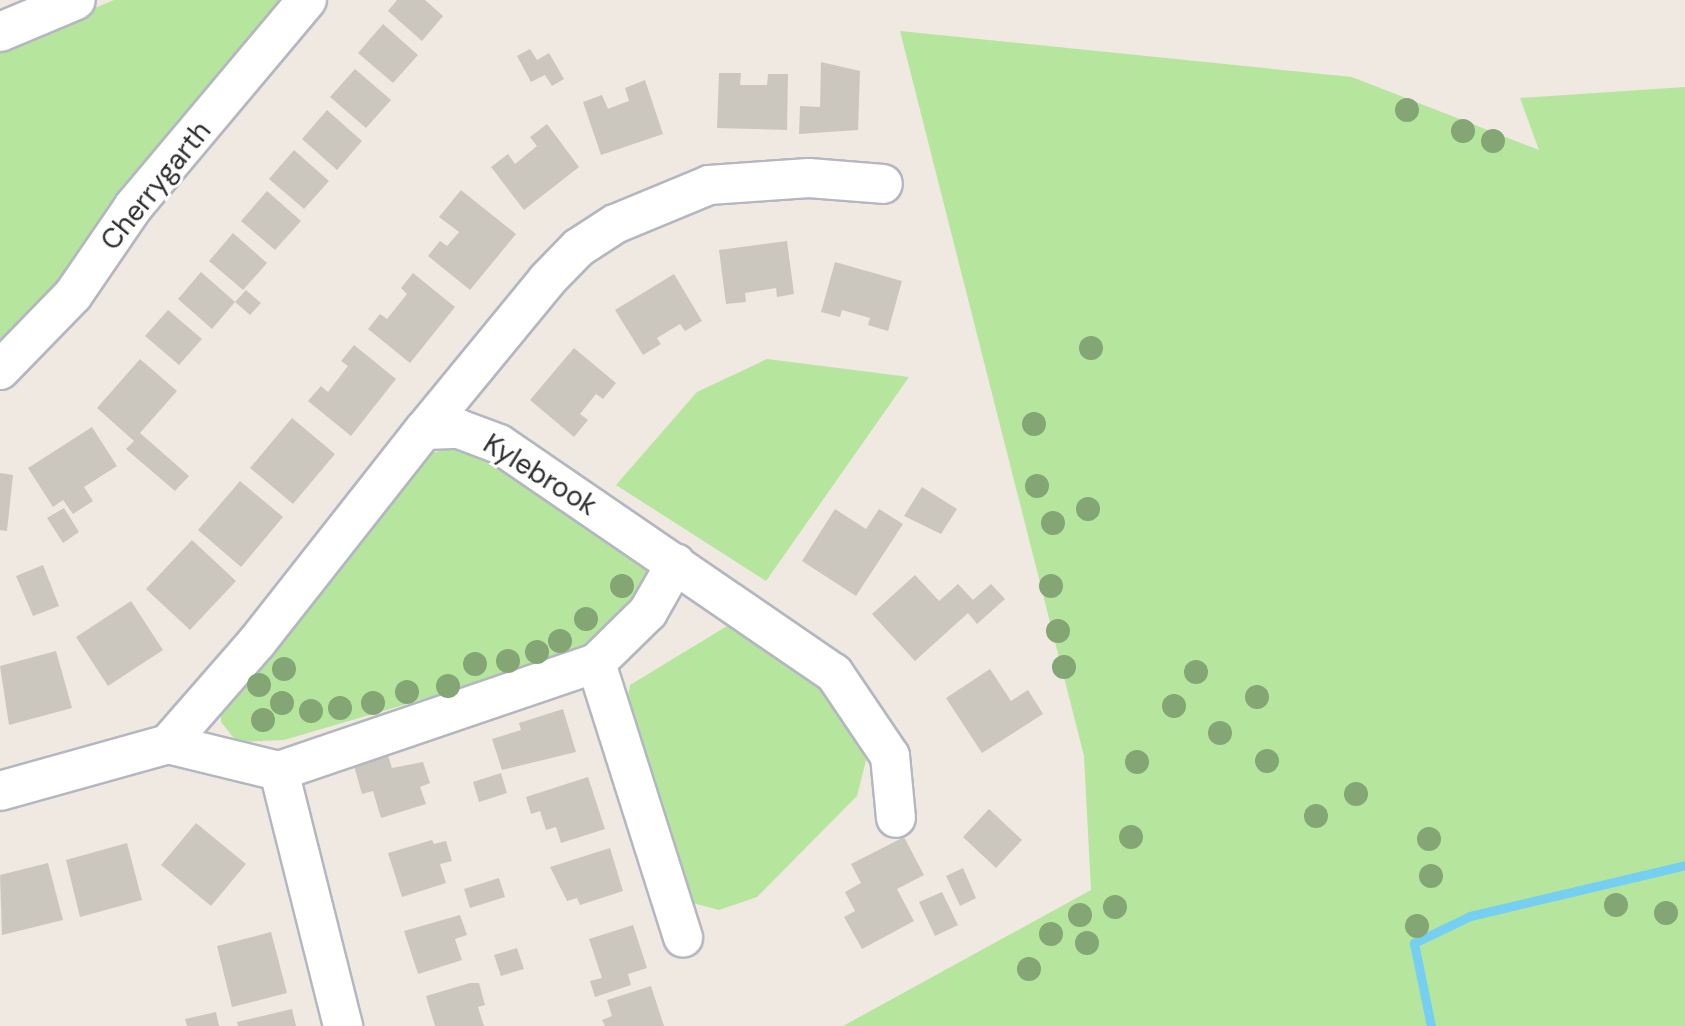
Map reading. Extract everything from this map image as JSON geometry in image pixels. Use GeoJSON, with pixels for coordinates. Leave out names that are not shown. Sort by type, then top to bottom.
{"type":"FeatureCollection","features":[{"type":"Feature","properties":{"kind":"street"},"geometry":{"type":"LineString","coordinates":[[0,32],[76,0]]}},
{"type":"Feature","properties":{"kind":"street","name":"Cherrygarth"},"geometry":{"type":"LineString","coordinates":[[0,370],[73,295],[134,206],[307,0]]}},
{"type":"Feature","properties":{"kind":"street"},"geometry":{"type":"LineString","coordinates":[[168,744],[257,642],[424,430],[547,280],[578,248],[615,224],[709,185],[809,178],[883,184]]}},
{"type":"Feature","properties":{"kind":"street","name":"Kylebrook"},"geometry":{"type":"LineString","coordinates":[[424,430],[459,429],[499,444],[834,673],[890,756],[896,818]]}},
{"type":"Feature","properties":{"kind":"street"},"geometry":{"type":"LineString","coordinates":[[0,791],[168,744],[279,771],[596,663],[648,612],[676,563]]}},
{"type":"Feature","properties":{"kind":"street"},"geometry":{"type":"LineString","coordinates":[[596,663],[683,938]]}},
{"type":"Feature","properties":{"kind":"street"},"geometry":{"type":"LineString","coordinates":[[279,771],[343,1026]]}},
{"type":"Feature","properties":{"kind":"green space"},"geometry":{"type":"Polygon","coordinates":[[[114,0],[285,0],[0,351],[0,48],[114,0]]]}},
{"type":"Feature","properties":{"kind":"green space"},"geometry":{"type":"Polygon","coordinates":[[[900,31],[1352,77],[1539,150],[1520,98],[1685,87],[1685,1026],[843,1026],[1091,890],[1084,756],[900,31]]]}},
{"type":"Feature","properties":{"kind":"green space"},"geometry":{"type":"Polygon","coordinates":[[[767,359],[909,377],[766,581],[616,485],[697,392],[767,359]]]}},
{"type":"Feature","properties":{"kind":"green space"},"geometry":{"type":"Polygon","coordinates":[[[457,447],[537,483],[651,559],[640,589],[601,641],[564,658],[284,740],[237,742],[221,722],[221,706],[427,454],[457,447]]]}},
{"type":"Feature","properties":{"kind":"green space"},"geometry":{"type":"Polygon","coordinates":[[[737,620],[823,681],[866,760],[857,796],[757,897],[719,910],[693,903],[677,871],[628,697],[630,685],[737,620]]]}},
{"type":"Feature","properties":{"kind":"building"},"geometry":{"type":"Polygon","coordinates":[[[397,0],[425,0],[443,16],[422,41],[388,11],[397,0]]]}},
{"type":"Feature","properties":{"kind":"building"},"geometry":{"type":"Polygon","coordinates":[[[383,24],[418,55],[393,83],[358,53],[383,24]]]}},
{"type":"Feature","properties":{"kind":"building"},"geometry":{"type":"Polygon","coordinates":[[[530,49],[537,60],[549,53],[564,79],[552,86],[545,75],[531,82],[517,56],[530,49]]]}},
{"type":"Feature","properties":{"kind":"building"},"geometry":{"type":"Polygon","coordinates":[[[821,62],[860,71],[858,130],[799,134],[800,106],[820,107],[821,62]]]}},
{"type":"Feature","properties":{"kind":"building"},"geometry":{"type":"Polygon","coordinates":[[[355,69],[391,100],[366,128],[330,97],[355,69]]]}},
{"type":"Feature","properties":{"kind":"building"},"geometry":{"type":"Polygon","coordinates":[[[719,73],[741,73],[740,85],[767,85],[768,74],[788,74],[787,130],[717,128],[719,73]]]}},
{"type":"Feature","properties":{"kind":"building"},"geometry":{"type":"Polygon","coordinates":[[[645,80],[663,134],[601,155],[583,102],[602,95],[608,109],[629,101],[625,88],[645,80]]]}},
{"type":"Feature","properties":{"kind":"building"},"geometry":{"type":"Polygon","coordinates":[[[327,110],[362,141],[337,170],[302,139],[327,110]]]}},
{"type":"Feature","properties":{"kind":"building"},"geometry":{"type":"Polygon","coordinates":[[[547,124],[579,167],[524,210],[491,167],[508,154],[515,164],[537,146],[530,137],[547,124]]]}},
{"type":"Feature","properties":{"kind":"building"},"geometry":{"type":"Polygon","coordinates":[[[294,150],[329,181],[304,209],[269,179],[294,150]]]}},
{"type":"Feature","properties":{"kind":"building"},"geometry":{"type":"Polygon","coordinates":[[[461,190],[516,234],[470,290],[428,256],[440,241],[447,246],[459,232],[439,217],[461,190]]]}},
{"type":"Feature","properties":{"kind":"building"},"geometry":{"type":"Polygon","coordinates":[[[267,191],[301,221],[275,250],[241,221],[267,191]]]}},
{"type":"Feature","properties":{"kind":"building"},"geometry":{"type":"Polygon","coordinates":[[[233,233],[267,263],[243,290],[209,261],[233,233]]]}},
{"type":"Feature","properties":{"kind":"building"},"geometry":{"type":"Polygon","coordinates":[[[787,241],[794,294],[777,297],[776,288],[745,293],[746,302],[726,304],[719,250],[787,241]]]}},
{"type":"Feature","properties":{"kind":"building"},"geometry":{"type":"Polygon","coordinates":[[[835,262],[902,281],[888,331],[868,325],[870,318],[842,310],[840,317],[821,312],[835,262]]]}},
{"type":"Feature","properties":{"kind":"building"},"geometry":{"type":"Polygon","coordinates":[[[201,272],[235,302],[212,329],[178,299],[201,272]]]}},
{"type":"Feature","properties":{"kind":"building"},"geometry":{"type":"Polygon","coordinates":[[[413,273],[455,307],[410,363],[368,329],[380,314],[387,319],[407,294],[401,288],[413,273]]]}},
{"type":"Feature","properties":{"kind":"building"},"geometry":{"type":"Polygon","coordinates":[[[674,274],[702,321],[685,331],[680,324],[657,338],[661,344],[643,355],[615,310],[674,274]]]}},
{"type":"Feature","properties":{"kind":"building"},"geometry":{"type":"Polygon","coordinates":[[[246,290],[261,303],[250,315],[235,302],[246,290]]]}},
{"type":"Feature","properties":{"kind":"building"},"geometry":{"type":"Polygon","coordinates":[[[168,310],[202,339],[179,365],[145,336],[168,310]]]}},
{"type":"Feature","properties":{"kind":"building"},"geometry":{"type":"Polygon","coordinates":[[[354,345],[396,379],[351,436],[308,401],[321,386],[328,392],[348,366],[341,361],[354,345]]]}},
{"type":"Feature","properties":{"kind":"building"},"geometry":{"type":"Polygon","coordinates":[[[574,348],[616,383],[603,399],[596,394],[580,414],[588,420],[574,437],[530,400],[574,348]]]}},
{"type":"Feature","properties":{"kind":"building"},"geometry":{"type":"Polygon","coordinates":[[[140,359],[177,391],[140,433],[189,476],[175,491],[126,449],[134,441],[97,408],[140,359]]]}},
{"type":"Feature","properties":{"kind":"building"},"geometry":{"type":"Polygon","coordinates":[[[292,418],[335,454],[293,504],[250,468],[292,418]]]}},
{"type":"Feature","properties":{"kind":"building"},"geometry":{"type":"Polygon","coordinates":[[[92,427],[117,466],[84,487],[93,501],[73,514],[63,500],[53,507],[28,468],[92,427]]]}},
{"type":"Feature","properties":{"kind":"building"},"geometry":{"type":"Polygon","coordinates":[[[0,473],[13,475],[7,531],[0,530],[0,473]]]}},
{"type":"Feature","properties":{"kind":"building"},"geometry":{"type":"Polygon","coordinates":[[[240,481],[283,517],[241,567],[198,530],[240,481]]]}},
{"type":"Feature","properties":{"kind":"building"},"geometry":{"type":"Polygon","coordinates":[[[922,487],[957,509],[941,534],[904,516],[922,487]]]}},
{"type":"Feature","properties":{"kind":"building"},"geometry":{"type":"Polygon","coordinates":[[[64,508],[79,532],[63,543],[47,518],[64,508]]]}},
{"type":"Feature","properties":{"kind":"building"},"geometry":{"type":"Polygon","coordinates":[[[835,509],[866,529],[879,509],[903,524],[856,596],[802,561],[835,509]]]}},
{"type":"Feature","properties":{"kind":"building"},"geometry":{"type":"Polygon","coordinates":[[[192,540],[236,581],[190,630],[146,589],[192,540]]]}},
{"type":"Feature","properties":{"kind":"building"},"geometry":{"type":"Polygon","coordinates":[[[43,565],[59,606],[33,616],[16,576],[43,565]]]}},
{"type":"Feature","properties":{"kind":"building"},"geometry":{"type":"Polygon","coordinates":[[[915,575],[939,601],[958,584],[973,600],[991,584],[1005,599],[977,624],[968,613],[915,661],[872,614],[915,575]]]}},
{"type":"Feature","properties":{"kind":"building"},"geometry":{"type":"Polygon","coordinates":[[[131,601],[163,650],[108,686],[76,637],[131,601]]]}},
{"type":"Feature","properties":{"kind":"building"},"geometry":{"type":"Polygon","coordinates":[[[56,651],[72,708],[9,725],[0,666],[56,651]]]}},
{"type":"Feature","properties":{"kind":"building"},"geometry":{"type":"Polygon","coordinates":[[[990,669],[1011,701],[1028,690],[1043,714],[982,753],[946,698],[990,669]]]}},
{"type":"Feature","properties":{"kind":"building"},"geometry":{"type":"Polygon","coordinates":[[[563,709],[576,752],[502,770],[492,739],[521,730],[519,723],[563,709]]]}},
{"type":"Feature","properties":{"kind":"building"},"geometry":{"type":"Polygon","coordinates":[[[386,749],[392,768],[423,762],[430,783],[420,787],[426,804],[381,818],[373,791],[362,794],[352,759],[386,749]]]}},
{"type":"Feature","properties":{"kind":"building"},"geometry":{"type":"Polygon","coordinates":[[[501,773],[507,793],[479,802],[473,782],[501,773]]]}},
{"type":"Feature","properties":{"kind":"building"},"geometry":{"type":"Polygon","coordinates":[[[588,777],[605,829],[561,843],[556,827],[546,830],[540,811],[531,814],[526,797],[588,777]]]}},
{"type":"Feature","properties":{"kind":"building"},"geometry":{"type":"Polygon","coordinates":[[[989,809],[1022,840],[996,868],[963,837],[989,809]]]}},
{"type":"Feature","properties":{"kind":"building"},"geometry":{"type":"Polygon","coordinates":[[[196,823],[246,864],[211,906],[161,865],[196,823]]]}},
{"type":"Feature","properties":{"kind":"building"},"geometry":{"type":"Polygon","coordinates":[[[904,837],[924,875],[897,889],[914,921],[862,949],[844,917],[855,911],[845,892],[861,883],[851,864],[904,837]]]}},
{"type":"Feature","properties":{"kind":"building"},"geometry":{"type":"Polygon","coordinates":[[[432,840],[434,844],[446,841],[452,861],[440,864],[446,883],[402,897],[388,853],[432,840]]]}},
{"type":"Feature","properties":{"kind":"building"},"geometry":{"type":"Polygon","coordinates":[[[127,843],[142,900],[80,917],[66,860],[127,843]]]}},
{"type":"Feature","properties":{"kind":"building"},"geometry":{"type":"Polygon","coordinates":[[[610,848],[623,891],[580,905],[577,898],[567,901],[550,867],[610,848]]]}},
{"type":"Feature","properties":{"kind":"building"},"geometry":{"type":"Polygon","coordinates":[[[48,863],[63,920],[2,935],[0,875],[48,863]]]}},
{"type":"Feature","properties":{"kind":"building"},"geometry":{"type":"Polygon","coordinates":[[[963,868],[976,898],[960,906],[946,876],[963,868]]]}},
{"type":"Feature","properties":{"kind":"building"},"geometry":{"type":"Polygon","coordinates":[[[499,878],[505,897],[470,908],[464,889],[499,878]]]}},
{"type":"Feature","properties":{"kind":"building"},"geometry":{"type":"Polygon","coordinates":[[[942,892],[958,925],[935,936],[919,902],[942,892]]]}},
{"type":"Feature","properties":{"kind":"building"},"geometry":{"type":"Polygon","coordinates":[[[460,915],[467,935],[455,939],[462,960],[418,974],[404,931],[460,915]]]}},
{"type":"Feature","properties":{"kind":"building"},"geometry":{"type":"Polygon","coordinates":[[[633,925],[647,968],[628,974],[631,985],[595,997],[590,981],[602,978],[589,939],[633,925]]]}},
{"type":"Feature","properties":{"kind":"building"},"geometry":{"type":"Polygon","coordinates":[[[271,932],[287,993],[232,1007],[217,946],[271,932]]]}},
{"type":"Feature","properties":{"kind":"building"},"geometry":{"type":"Polygon","coordinates":[[[517,948],[524,969],[501,976],[494,955],[517,948]]]}},
{"type":"Feature","properties":{"kind":"building"},"geometry":{"type":"Polygon","coordinates":[[[479,983],[485,1005],[478,1007],[484,1026],[435,1026],[426,996],[479,983]]]}},
{"type":"Feature","properties":{"kind":"building"},"geometry":{"type":"Polygon","coordinates":[[[651,986],[664,1026],[605,1026],[602,1020],[612,1016],[607,1000],[651,986]]]}},
{"type":"Feature","properties":{"kind":"building"},"geometry":{"type":"Polygon","coordinates":[[[292,1009],[296,1026],[238,1026],[237,1022],[292,1009]]]}},
{"type":"Feature","properties":{"kind":"building"},"geometry":{"type":"Polygon","coordinates":[[[216,1012],[219,1026],[187,1026],[185,1019],[216,1012]]]}},
{"type":"Feature","properties":{"kind":"waterway"},"geometry":{"type":"LineString","coordinates":[[1431,1026],[1414,943],[1470,916],[1685,865]]}}]}
